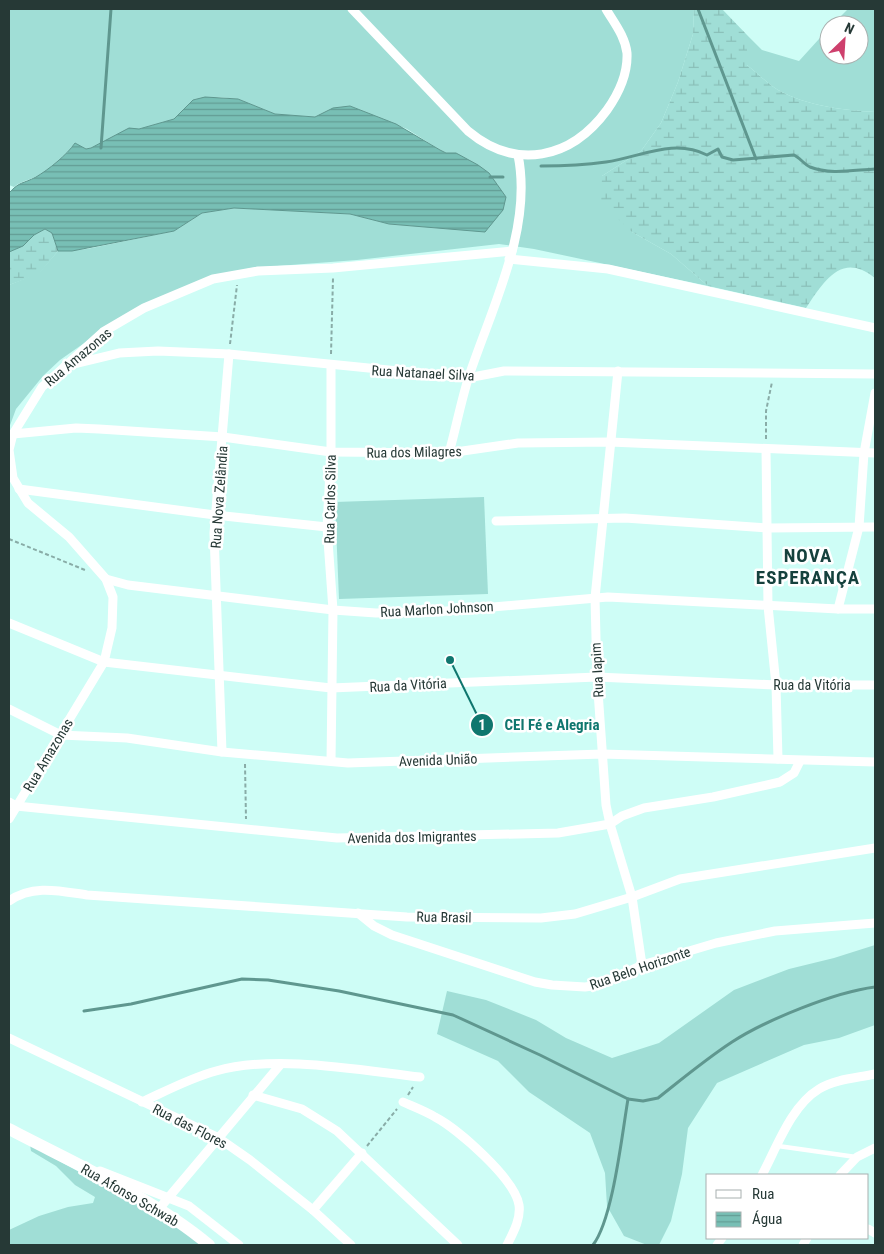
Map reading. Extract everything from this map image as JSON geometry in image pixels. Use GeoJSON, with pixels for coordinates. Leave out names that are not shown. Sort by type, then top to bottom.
{"type":"FeatureCollection","features":[{"type":"Feature","properties":{"kind":"street"},"geometry":{"type":"LineString","coordinates":[[352,9],[468,131],[483,144],[500,151],[518,155],[542,154],[560,150],[576,141],[591,130],[614,99],[623,82],[627,67],[627,52],[623,37],[606,9]]}},
{"type":"Feature","properties":{"kind":"street"},"geometry":{"type":"LineString","coordinates":[[449,453],[468,378],[519,231],[522,199],[518,155]]}},
{"type":"Feature","properties":{"kind":"street"},"geometry":{"type":"LineString","coordinates":[[511,255],[608,270],[875,328]]}},
{"type":"Feature","properties":{"kind":"street","name":"Rua Amazonas"},"geometry":{"type":"LineString","coordinates":[[9,819],[13,804],[61,735],[104,662],[113,619],[113,597],[106,579],[69,537],[28,503],[13,478],[9,450],[13,434],[31,402],[62,366],[103,332],[144,308],[194,286],[239,273],[511,255]]}},
{"type":"Feature","properties":{"kind":"street","name":"Rua Natanael Silva"},"geometry":{"type":"LineString","coordinates":[[62,366],[137,351],[229,354],[331,366],[468,378],[504,371],[618,370],[875,374]]}},
{"type":"Feature","properties":{"kind":"street","name":"Rua Nova Zelândia"},"geometry":{"type":"LineString","coordinates":[[222,752],[218,596],[214,554],[215,515],[229,354]]}},
{"type":"Feature","properties":{"kind":"street","name":"Rua Carlos Silva"},"geometry":{"type":"LineString","coordinates":[[331,366],[331,452],[327,527],[333,610],[332,761]]}},
{"type":"Feature","properties":{"kind":"street","name":"Rua Iapim"},"geometry":{"type":"LineString","coordinates":[[618,370],[595,598],[597,677],[602,754],[610,824],[632,897],[642,965]]}},
{"type":"Feature","properties":{"kind":"street"},"geometry":{"type":"LineString","coordinates":[[838,609],[859,527],[864,452],[875,393]]}},
{"type":"Feature","properties":{"kind":"street","name":"Rua dos Milagres"},"geometry":{"type":"LineString","coordinates":[[13,434],[76,428],[223,437],[331,452],[449,453],[518,443],[610,442],[875,453]]}},
{"type":"Feature","properties":{"kind":"street"},"geometry":{"type":"LineString","coordinates":[[766,449],[768,606],[776,685],[778,759]]}},
{"type":"Feature","properties":{"kind":"street"},"geometry":{"type":"LineString","coordinates":[[19,489],[215,515],[327,527]]}},
{"type":"Feature","properties":{"kind":"street"},"geometry":{"type":"LineString","coordinates":[[496,521],[602,518],[658,519],[768,528],[875,527]]}},
{"type":"Feature","properties":{"kind":"street","name":"Rua Marlon Johnson"},"geometry":{"type":"LineString","coordinates":[[106,579],[128,585],[333,610],[403,613],[595,598],[635,597],[768,606],[838,609],[875,608]]}},
{"type":"Feature","properties":{"kind":"street","name":"Rua da Vitória"},"geometry":{"type":"LineString","coordinates":[[9,623],[104,662],[331,688],[597,677],[776,685],[875,685]]}},
{"type":"Feature","properties":{"kind":"street","name":"Avenida União"},"geometry":{"type":"LineString","coordinates":[[9,709],[61,735],[127,738],[222,752],[332,761],[418,762],[602,754],[875,762]]}},
{"type":"Feature","properties":{"kind":"street","name":"Avenida dos Imigrantes"},"geometry":{"type":"LineString","coordinates":[[13,804],[246,831],[361,839],[558,833],[610,824],[622,816],[644,808],[712,797],[780,782],[794,773],[800,761]]}},
{"type":"Feature","properties":{"kind":"street","name":"Rua Brasil"},"geometry":{"type":"LineString","coordinates":[[9,901],[26,892],[42,889],[87,895],[407,917],[541,918],[575,914],[632,897],[680,879],[875,848]]}},
{"type":"Feature","properties":{"kind":"street","name":"Rua Belo Horizonte"},"geometry":{"type":"LineString","coordinates":[[357,913],[374,926],[392,935],[535,982],[586,987],[599,985],[642,965],[716,943],[768,932],[875,923]]}},
{"type":"Feature","properties":{"kind":"street","name":"Rua das Flores"},"geometry":{"type":"LineString","coordinates":[[9,1038],[217,1138],[250,1160],[313,1210],[351,1245]]}},
{"type":"Feature","properties":{"kind":"street"},"geometry":{"type":"LineString","coordinates":[[142,1102],[215,1071],[253,1064],[312,1065],[420,1076]]}},
{"type":"Feature","properties":{"kind":"street"},"geometry":{"type":"LineString","coordinates":[[158,1210],[280,1065]]}},
{"type":"Feature","properties":{"kind":"street"},"geometry":{"type":"LineString","coordinates":[[763,1174],[795,1114],[819,1089],[875,1074]]}},
{"type":"Feature","properties":{"kind":"street"},"geometry":{"type":"LineString","coordinates":[[253,1096],[302,1109],[337,1130],[458,1245]]}},
{"type":"Feature","properties":{"kind":"street"},"geometry":{"type":"LineString","coordinates":[[403,1102],[435,1117],[460,1134],[497,1169],[514,1192],[518,1199],[519,1214],[508,1245]]}},
{"type":"Feature","properties":{"kind":"street","name":"Rua Afonso Schwab"},"geometry":{"type":"LineString","coordinates":[[9,1129],[75,1163],[158,1210],[209,1245]]}},
{"type":"Feature","properties":{"kind":"street"},"geometry":{"type":"LineString","coordinates":[[841,1174],[857,1157],[874,1150]]}},
{"type":"Feature","properties":{"kind":"street"},"geometry":{"type":"LineString","coordinates":[[313,1210],[362,1153]]}},
{"type":"Feature","properties":{"kind":"street","name":"Rua Afonso Schwab"},"geometry":{"type":"LineString","coordinates":[[75,1163],[115,1175],[189,1206],[239,1245]]}},
{"type":"Feature","properties":{"kind":"lane"},"geometry":{"type":"LineString","coordinates":[[778,1146],[857,1157]]}},
{"type":"Feature","properties":{"kind":"path"},"geometry":{"type":"LineString","coordinates":[[331,366],[333,268]]}},
{"type":"Feature","properties":{"kind":"path"},"geometry":{"type":"LineString","coordinates":[[229,354],[239,273]]}},
{"type":"Feature","properties":{"kind":"path"},"geometry":{"type":"LineString","coordinates":[[766,449],[766,411],[774,372]]}},
{"type":"Feature","properties":{"kind":"path"},"geometry":{"type":"LineString","coordinates":[[9,539],[89,572]]}},
{"type":"Feature","properties":{"kind":"path"},"geometry":{"type":"LineString","coordinates":[[245,754],[246,831]]}},
{"type":"Feature","properties":{"kind":"path"},"geometry":{"type":"LineString","coordinates":[[362,1153],[403,1102],[420,1076]]}},
{"type":"Feature","properties":{"kind":"green space"},"geometry":{"type":"Polygon","coordinates":[[[9,9],[694,9],[693,34],[678,82],[661,123],[641,151],[602,176],[632,232],[671,254],[708,286],[534,249],[499,244],[357,260],[251,268],[222,275],[110,325],[60,360],[43,376],[16,409],[9,428],[9,285],[39,273],[58,251],[87,249],[174,231],[202,213],[234,208],[350,214],[389,224],[470,230],[489,173],[456,153],[446,153],[440,150],[407,129],[350,106],[315,117],[275,114],[238,99],[218,97],[193,100],[174,119],[139,129],[129,129],[91,148],[86,149],[75,143],[51,167],[14,187],[9,185],[9,9]]]}},
{"type":"Feature","properties":{"kind":"green space"},"geometry":{"type":"Polygon","coordinates":[[[694,9],[722,9],[747,35],[747,65],[778,90],[813,103],[875,112],[875,278],[863,270],[843,269],[827,280],[806,308],[708,286],[671,254],[632,232],[601,203],[602,176],[641,151],[661,123],[678,82],[693,34],[694,9]]]}},
{"type":"Feature","properties":{"kind":"green space"},"geometry":{"type":"Polygon","coordinates":[[[848,9],[875,9],[875,112],[838,108],[801,100],[778,90],[747,65],[747,35],[762,50],[799,61],[819,39],[819,65],[869,65],[869,15],[842,15],[848,9]]]}},
{"type":"Feature","properties":{"kind":"green space"},"geometry":{"type":"Polygon","coordinates":[[[45,229],[52,233],[58,251],[39,274],[9,285],[9,252],[23,246],[34,235],[45,229]]]}},
{"type":"Feature","properties":{"kind":"green space"},"geometry":{"type":"Polygon","coordinates":[[[484,497],[488,594],[339,599],[335,502],[484,497]]]}},
{"type":"Feature","properties":{"kind":"green space"},"geometry":{"type":"Polygon","coordinates":[[[875,945],[875,1025],[839,1038],[804,1045],[717,1083],[688,1128],[682,1174],[671,1221],[659,1245],[647,1245],[624,1236],[607,1206],[605,1173],[590,1133],[529,1092],[498,1061],[437,1034],[447,991],[486,1000],[536,1020],[566,1038],[612,1058],[659,1043],[734,990],[789,969],[834,958],[875,945]]]}},
{"type":"Feature","properties":{"kind":"green space"},"geometry":{"type":"Polygon","coordinates":[[[30,1145],[169,1221],[207,1245],[9,1245],[9,1230],[39,1216],[68,1207],[93,1203],[95,1197],[75,1185],[56,1166],[31,1151],[30,1145]]]}},
{"type":"Feature","properties":{"kind":"water"},"geometry":{"type":"Polygon","coordinates":[[[205,97],[238,99],[275,114],[315,117],[333,108],[350,106],[396,124],[446,153],[456,153],[478,165],[489,173],[506,197],[503,210],[485,232],[389,224],[350,214],[234,208],[202,213],[174,231],[72,251],[58,251],[52,233],[45,229],[34,235],[23,246],[9,252],[9,193],[16,186],[46,170],[72,148],[75,143],[86,149],[91,148],[129,128],[139,129],[174,119],[193,100],[205,97]]]}},
{"type":"Feature","properties":{"kind":"waterway"},"geometry":{"type":"LineString","coordinates":[[101,148],[111,9]]}},
{"type":"Feature","properties":{"kind":"waterway"},"geometry":{"type":"LineString","coordinates":[[698,9],[756,159]]}},
{"type":"Feature","properties":{"kind":"waterway"},"geometry":{"type":"LineString","coordinates":[[541,166],[598,163],[619,160],[657,150],[682,148],[707,155],[718,149],[722,157],[733,160],[794,155],[810,167],[826,171],[875,169]]}},
{"type":"Feature","properties":{"kind":"waterway"},"geometry":{"type":"LineString","coordinates":[[490,177],[503,177]]}},
{"type":"Feature","properties":{"kind":"waterway"},"geometry":{"type":"LineString","coordinates":[[84,1011],[131,1004],[242,979],[268,980],[339,991],[453,1015],[540,1055],[628,1099],[643,1101],[658,1098],[732,1042],[763,1025],[821,1001],[875,987]]}},
{"type":"Feature","properties":{"kind":"waterway"},"geometry":{"type":"LineString","coordinates":[[593,1245],[600,1233],[611,1197],[620,1154],[628,1099]]}},
{"type":"Feature","properties":{"kind":"place","name":"CEI Fé e Alegria"},"geometry":{"type":"Point","coordinates":[450,660]}},
{"type":"Feature","properties":{"kind":"district","name":"NOVA ESPERANÇA"},"geometry":{"type":"Point","coordinates":[808,566]}}]}
